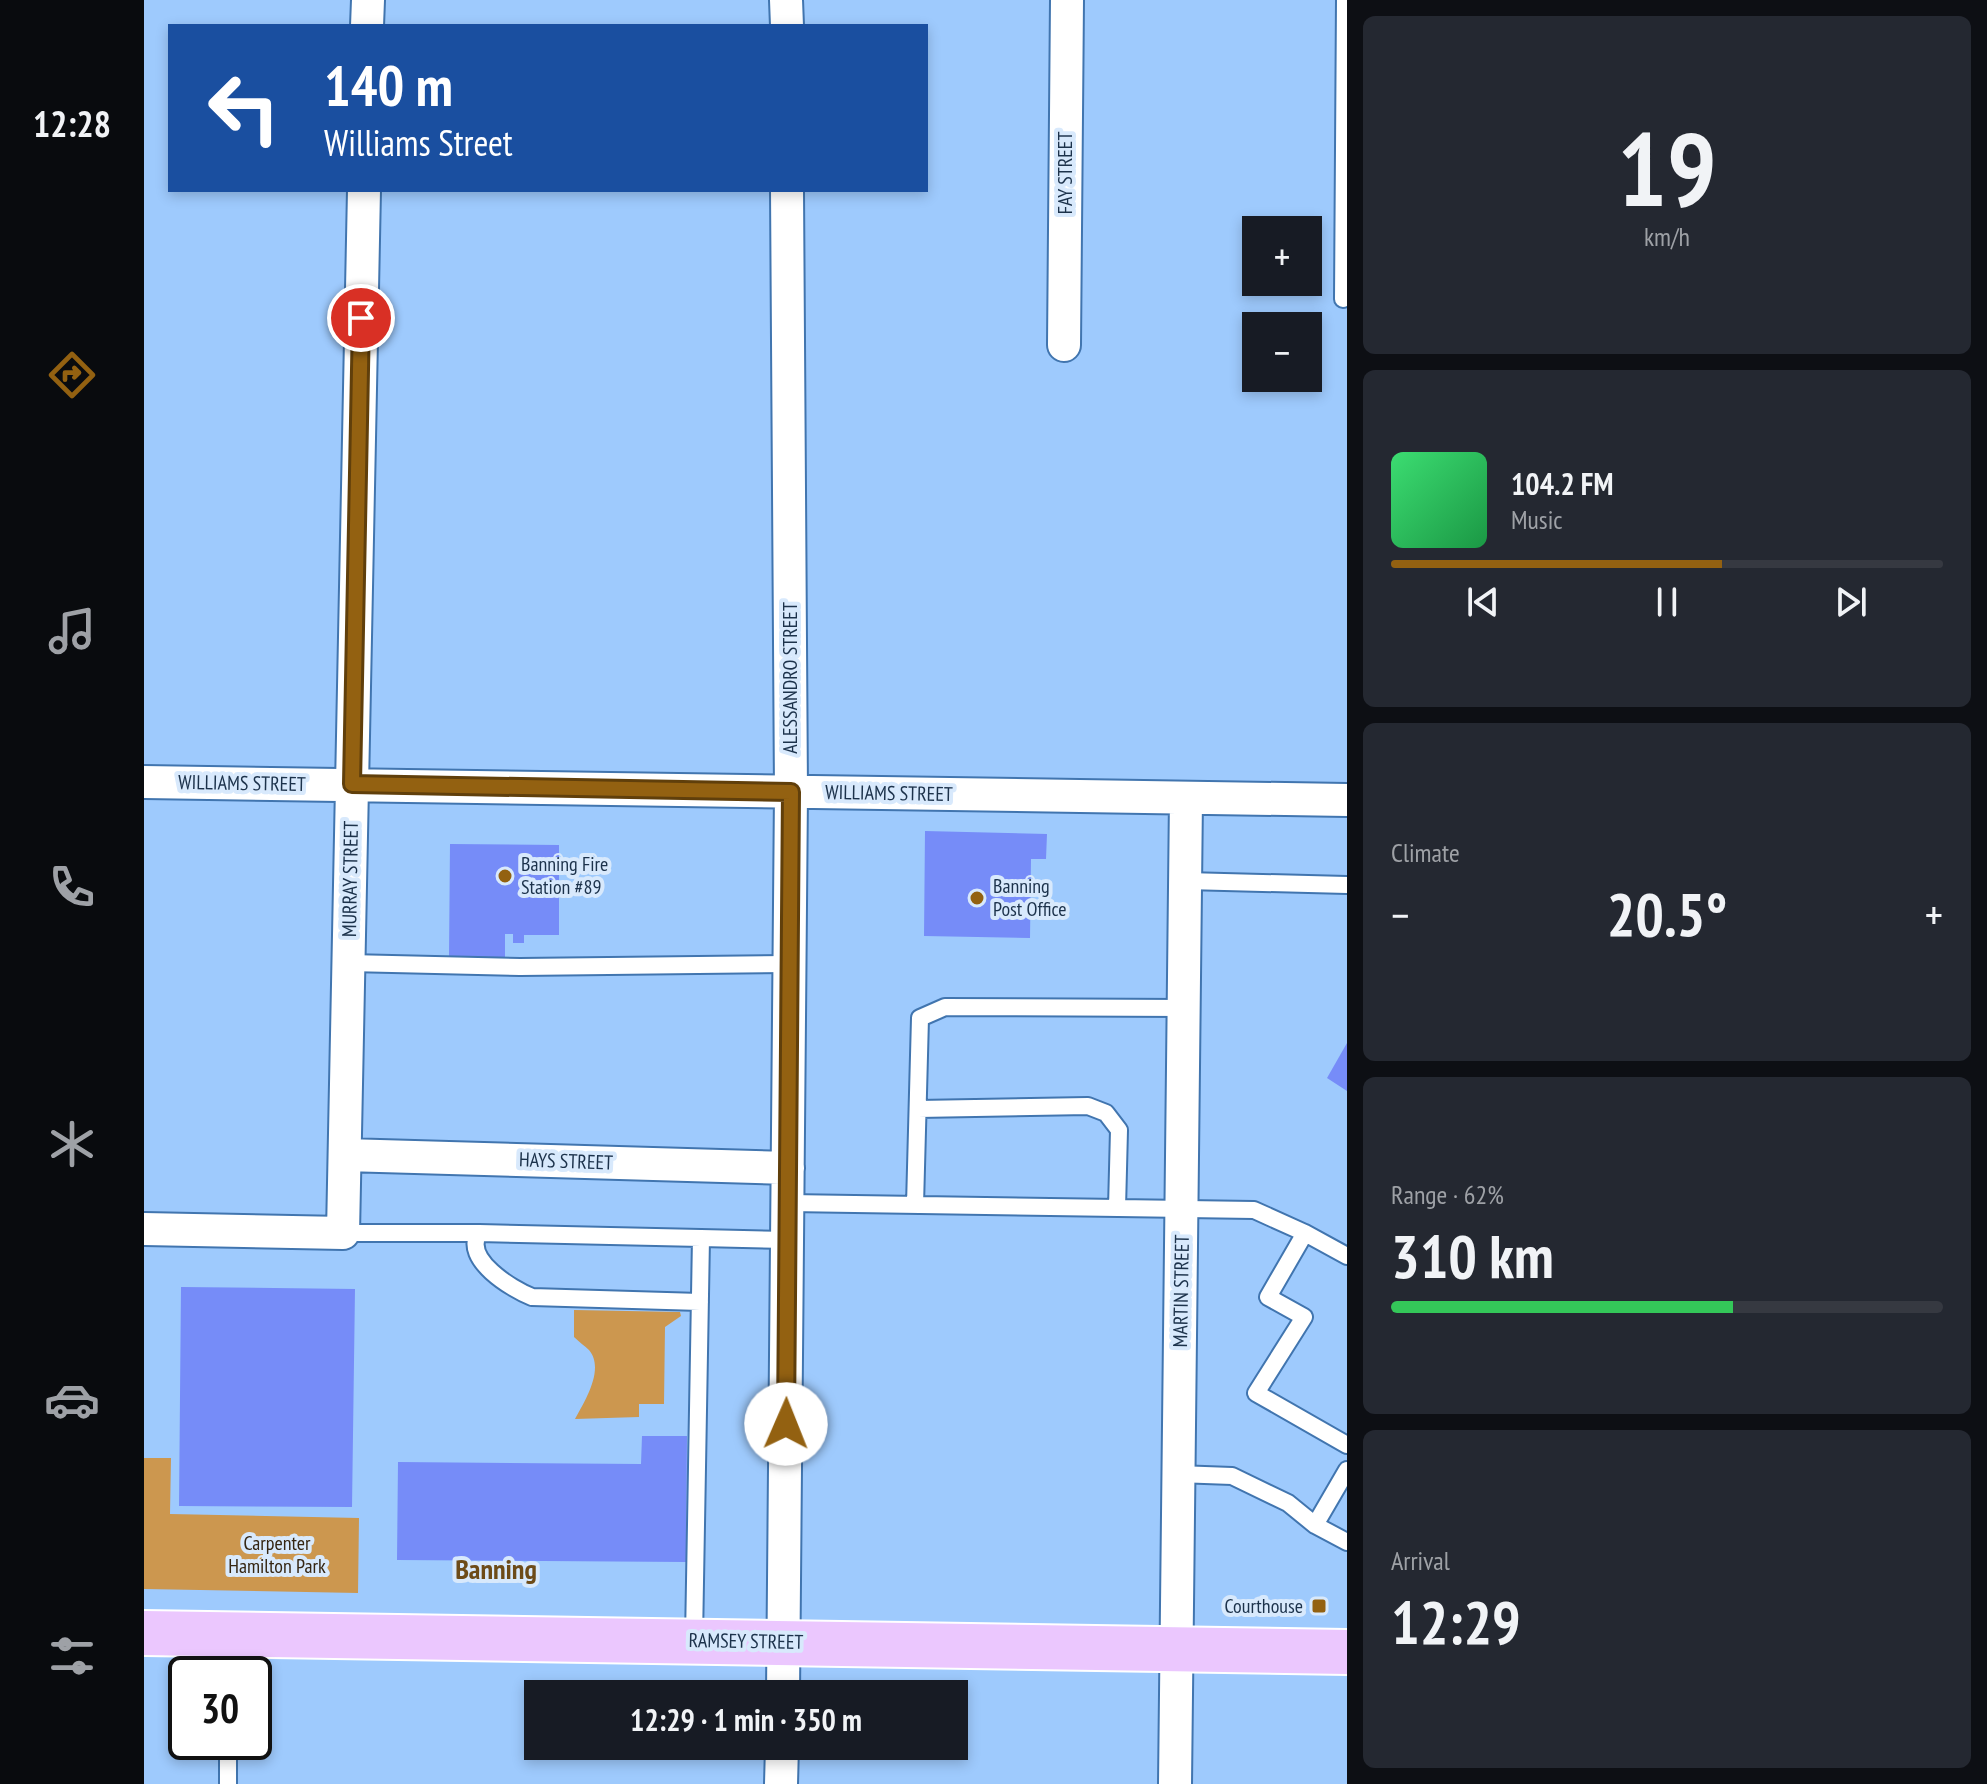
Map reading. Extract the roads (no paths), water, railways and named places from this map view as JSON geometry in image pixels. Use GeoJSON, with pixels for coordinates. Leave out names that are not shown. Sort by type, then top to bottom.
{"type":"FeatureCollection","features":[{"type":"Feature","properties":{"kind":"main road","name":"RAMSEY STREET"},"geometry":{"type":"LineString","coordinates":[[144,1633],[229,1654],[694,1640],[1347,1652]]}},
{"type":"Feature","properties":{"kind":"street"},"geometry":{"type":"LineString","coordinates":[[367,24],[368,0]]}},
{"type":"Feature","properties":{"kind":"street"},"geometry":{"type":"LineString","coordinates":[[786,0],[787,24]]}},
{"type":"Feature","properties":{"kind":"street","name":"FAY STREET"},"geometry":{"type":"LineString","coordinates":[[1064,345],[1067,0]]}},
{"type":"Feature","properties":{"kind":"street","name":"MURRAY STREET"},"geometry":{"type":"LineString","coordinates":[[343,1233],[364,192]]}},
{"type":"Feature","properties":{"kind":"street","name":"ALESSANDRO STREET"},"geometry":{"type":"LineString","coordinates":[[783,1680],[791,792],[787,192]]}},
{"type":"Feature","properties":{"kind":"street","name":"WILLIAMS STREET"},"geometry":{"type":"LineString","coordinates":[[144,782],[1347,800]]}},
{"type":"Feature","properties":{"kind":"street","name":"MARTIN STREET"},"geometry":{"type":"LineString","coordinates":[[1175,1784],[1186,798]]}},
{"type":"Feature","properties":{"kind":"street","name":"HAYS STREET"},"geometry":{"type":"LineString","coordinates":[[345,1155],[788,1168]]}},
{"type":"Feature","properties":{"kind":"street"},"geometry":{"type":"LineString","coordinates":[[144,1229],[343,1233]]}},
{"type":"Feature","properties":{"kind":"street"},"geometry":{"type":"LineString","coordinates":[[781,1784],[782,1760]]}},
{"type":"Feature","properties":{"kind":"lane"},"geometry":{"type":"LineString","coordinates":[[1343,299],[1345,0]]}},
{"type":"Feature","properties":{"kind":"lane"},"geometry":{"type":"LineString","coordinates":[[1186,881],[1347,885]]}},
{"type":"Feature","properties":{"kind":"lane"},"geometry":{"type":"LineString","coordinates":[[349,963],[520,967],[789,964]]}},
{"type":"Feature","properties":{"kind":"lane"},"geometry":{"type":"LineString","coordinates":[[915,1205],[920,1018],[945,1007],[1185,1008]]}},
{"type":"Feature","properties":{"kind":"lane"},"geometry":{"type":"LineString","coordinates":[[918,1109],[1088,1106],[1106,1113],[1119,1130],[1117,1208]]}},
{"type":"Feature","properties":{"kind":"lane"},"geometry":{"type":"LineString","coordinates":[[789,1203],[1254,1210],[1347,1256]]}},
{"type":"Feature","properties":{"kind":"lane"},"geometry":{"type":"LineString","coordinates":[[343,1233],[788,1240]]}},
{"type":"Feature","properties":{"kind":"lane"},"geometry":{"type":"LineString","coordinates":[[479,1233],[475,1248],[490,1272],[520,1293],[532,1297],[700,1302]]}},
{"type":"Feature","properties":{"kind":"lane"},"geometry":{"type":"LineString","coordinates":[[1305,1233],[1268,1297],[1304,1317],[1256,1393],[1347,1445]]}},
{"type":"Feature","properties":{"kind":"lane"},"geometry":{"type":"LineString","coordinates":[[694,1640],[701,1238]]}},
{"type":"Feature","properties":{"kind":"lane"},"geometry":{"type":"LineString","coordinates":[[1315,1525],[1347,1470]]}},
{"type":"Feature","properties":{"kind":"lane"},"geometry":{"type":"LineString","coordinates":[[1177,1474],[1232,1476],[1288,1503],[1315,1525],[1347,1542]]}},
{"type":"Feature","properties":{"kind":"lane"},"geometry":{"type":"LineString","coordinates":[[228,1760],[228,1784]]}},
{"type":"Feature","properties":{"kind":"place","name":"Banning Fire Station #89"},"geometry":{"type":"Point","coordinates":[505,876]}},
{"type":"Feature","properties":{"kind":"place","name":"Banning Post Office"},"geometry":{"type":"Point","coordinates":[977,898]}},
{"type":"Feature","properties":{"kind":"place","name":"Courthouse"},"geometry":{"type":"Point","coordinates":[1319,1606]}},
{"type":"Feature","properties":{"kind":"district","name":"Banning"},"geometry":{"type":"Point","coordinates":[496,1569]}},
{"type":"Feature","properties":{"kind":"park label","name":"Carpenter Hamilton Park"},"geometry":{"type":"Point","coordinates":[277,1554]}}]}
